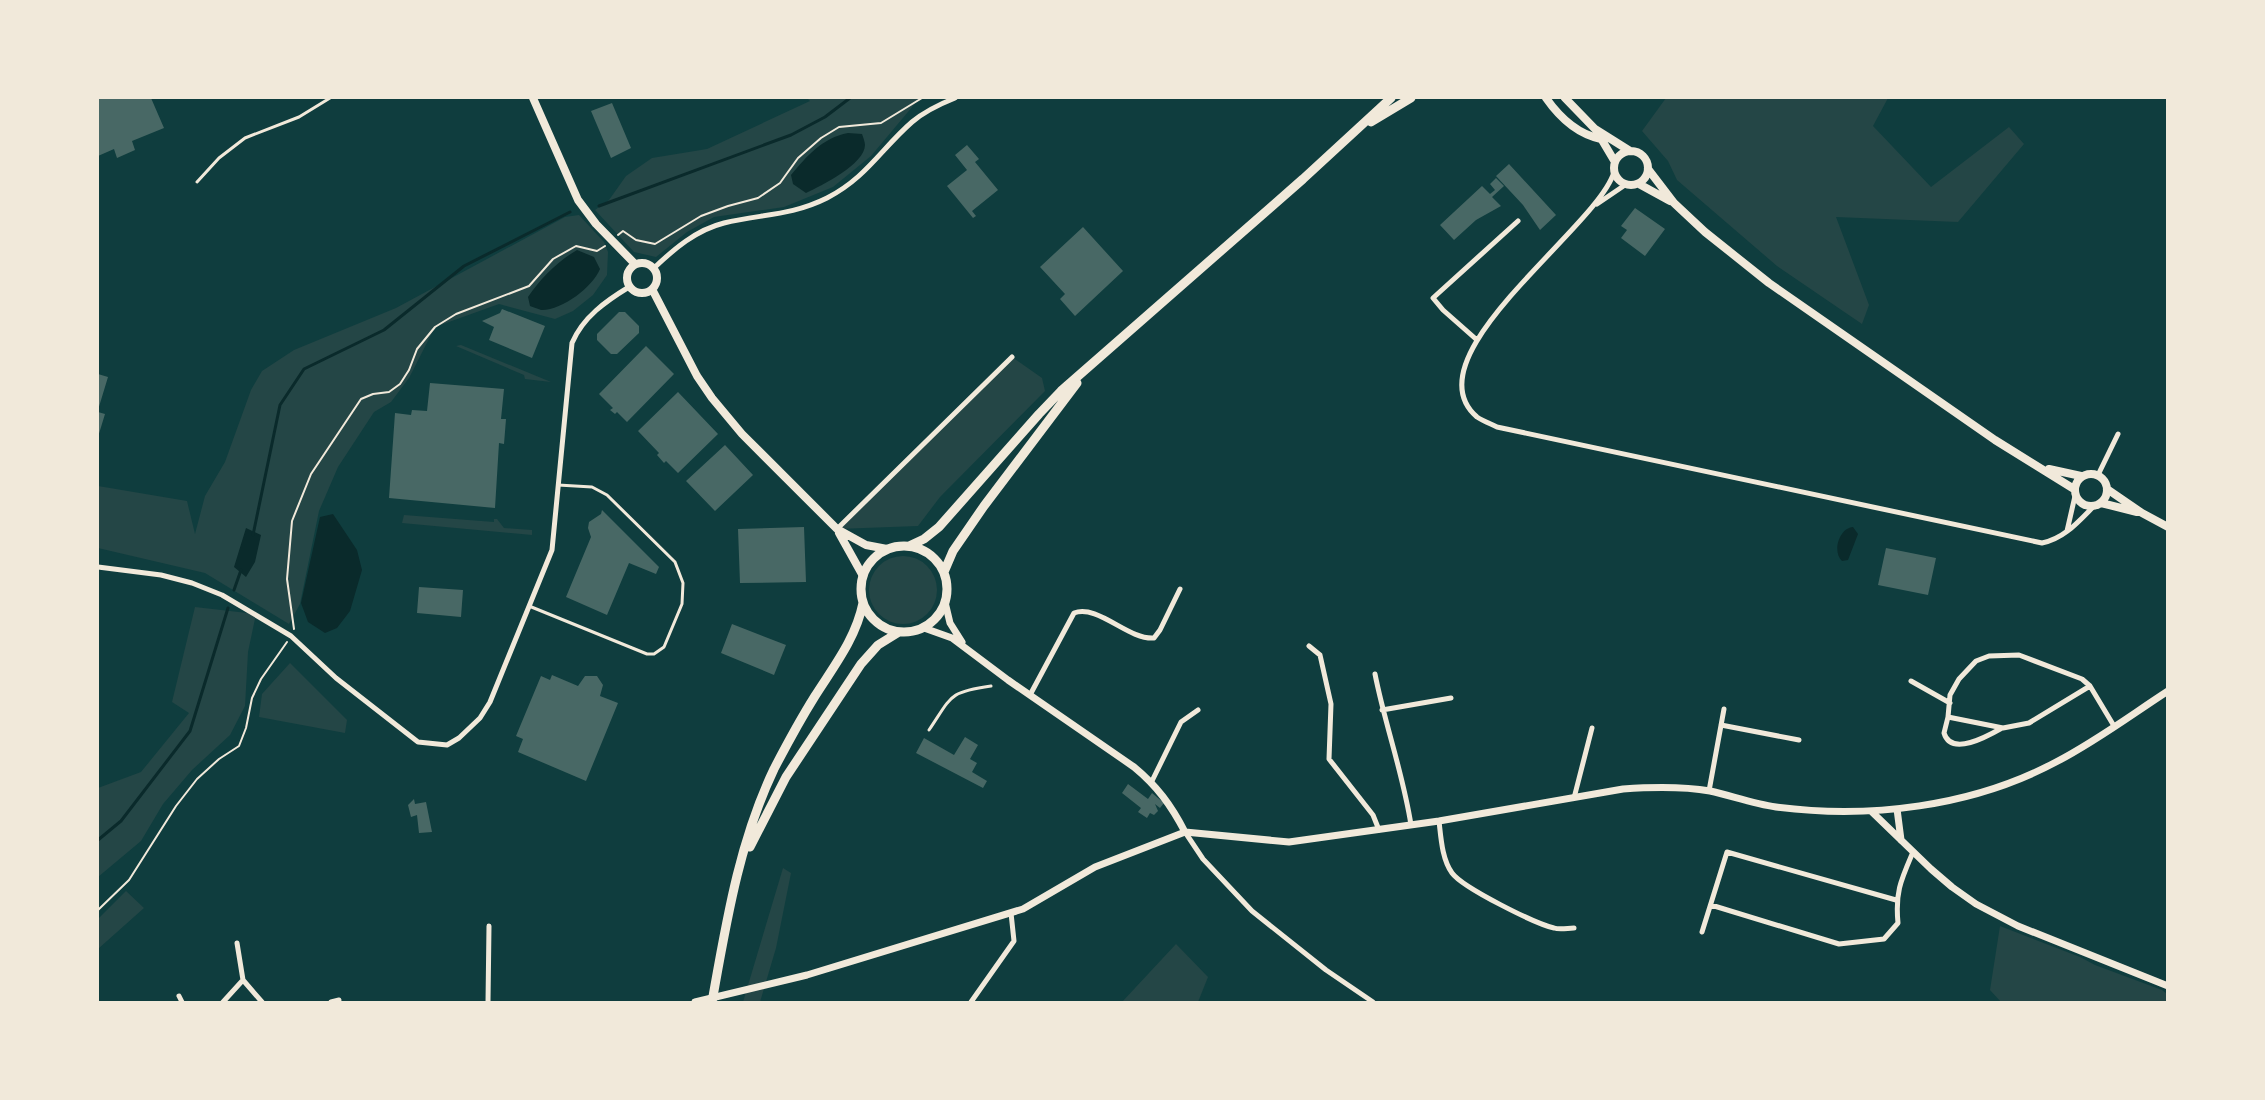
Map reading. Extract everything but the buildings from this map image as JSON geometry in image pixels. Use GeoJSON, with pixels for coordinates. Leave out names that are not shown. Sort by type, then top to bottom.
{"type":"FeatureCollection","features":[{"type":"Feature","properties":{"kind":"main road"},"geometry":{"type":"LineString","coordinates":[[532,98],[578,200],[596,224],[635,264]]}},
{"type":"Feature","properties":{"kind":"main road"},"geometry":{"type":"LineString","coordinates":[[837,529],[866,545],[887,549],[909,546],[924,540],[939,527],[1061,391],[1086,371],[1391,98]]}},
{"type":"Feature","properties":{"kind":"main road"},"geometry":{"type":"LineString","coordinates":[[1354,132],[1411,98]]}},
{"type":"Feature","properties":{"kind":"main road"},"geometry":{"type":"LineString","coordinates":[[1546,98],[1557,112],[1580,133],[1601,139]]}},
{"type":"Feature","properties":{"kind":"main road"},"geometry":{"type":"LineString","coordinates":[[1565,98],[1595,129],[1615,162]]}},
{"type":"Feature","properties":{"kind":"main road"},"geometry":{"type":"LineString","coordinates":[[1595,129],[1630,151],[1643,156],[1647,162],[1648,169],[1647,175],[1639,184]]}},
{"type":"Feature","properties":{"kind":"main road"},"geometry":{"type":"LineString","coordinates":[[1630,151],[1618,156],[1615,162],[1614,172],[1620,181],[1626,185],[1639,184],[1674,203]]}},
{"type":"Feature","properties":{"kind":"main road"},"geometry":{"type":"LineString","coordinates":[[1648,169],[1674,203],[1705,232],[1769,284],[2075,493],[2081,504],[2142,513]]}},
{"type":"Feature","properties":{"kind":"main road"},"geometry":{"type":"LineString","coordinates":[[646,263],[654,268],[657,278],[652,289],[643,293],[629,286],[627,274],[635,264],[646,263]]}},
{"type":"Feature","properties":{"kind":"main road"},"geometry":{"type":"LineString","coordinates":[[652,289],[685,356],[712,398],[742,434],[837,529],[863,576]]}},
{"type":"Feature","properties":{"kind":"main road"},"geometry":{"type":"LineString","coordinates":[[944,572],[953,551],[984,506],[1086,371]]}},
{"type":"Feature","properties":{"kind":"main road"},"geometry":{"type":"LineString","coordinates":[[2032,464],[2081,476],[2088,474],[2098,475],[2105,482],[2107,489],[2107,494],[2098,505]]}},
{"type":"Feature","properties":{"kind":"main road"},"geometry":{"type":"LineString","coordinates":[[2075,493],[2076,482],[2081,476]]}},
{"type":"Feature","properties":{"kind":"main road"},"geometry":{"type":"LineString","coordinates":[[2107,489],[2142,513],[2168,527]]}},
{"type":"Feature","properties":{"kind":"main road"},"geometry":{"type":"LineString","coordinates":[[887,549],[872,560],[863,576],[861,594],[864,603],[877,622],[899,632],[912,632],[924,628],[939,614],[945,602],[947,587],[944,572],[930,554],[909,546]]}},
{"type":"Feature","properties":{"kind":"main road"},"geometry":{"type":"LineString","coordinates":[[712,1002],[732,896],[750,829],[773,772],[802,718],[849,642],[859,621],[864,603]]}},
{"type":"Feature","properties":{"kind":"main road"},"geometry":{"type":"LineString","coordinates":[[742,863],[772,802],[830,710],[869,654],[899,632]]}},
{"type":"Feature","properties":{"kind":"street"},"geometry":{"type":"LineString","coordinates":[[654,268],[678,247],[701,232],[723,223],[791,212],[843,189],[858,178],[913,122],[937,106],[955,98]]}},
{"type":"Feature","properties":{"kind":"street"},"geometry":{"type":"LineString","coordinates":[[1614,172],[1608,186],[1595,205],[1521,284],[1477,340],[1465,362],[1461,383],[1469,407],[1477,417],[1497,427],[2042,543],[2051,541],[2067,531],[2098,505]]}},
{"type":"Feature","properties":{"kind":"street"},"geometry":{"type":"LineString","coordinates":[[1595,205],[1626,185]]}},
{"type":"Feature","properties":{"kind":"street"},"geometry":{"type":"LineString","coordinates":[[1477,340],[1443,310],[1433,298],[1518,221]]}},
{"type":"Feature","properties":{"kind":"street"},"geometry":{"type":"LineString","coordinates":[[98,567],[161,575],[192,583],[222,595],[291,636],[336,678],[418,742],[447,745],[459,738],[480,718],[490,702],[552,550],[572,343],[584,322],[609,298],[629,286]]}},
{"type":"Feature","properties":{"kind":"street"},"geometry":{"type":"LineString","coordinates":[[837,529],[1012,357]]}},
{"type":"Feature","properties":{"kind":"street"},"geometry":{"type":"LineString","coordinates":[[2098,475],[2118,434]]}},
{"type":"Feature","properties":{"kind":"street"},"geometry":{"type":"LineString","coordinates":[[2067,531],[2075,493]]}},
{"type":"Feature","properties":{"kind":"street"},"geometry":{"type":"LineString","coordinates":[[1030,695],[1074,613],[1088,612],[1142,637],[1154,638],[1160,630],[1180,589]]}},
{"type":"Feature","properties":{"kind":"street"},"geometry":{"type":"LineString","coordinates":[[945,602],[950,623],[967,648]]}},
{"type":"Feature","properties":{"kind":"street"},"geometry":{"type":"LineString","coordinates":[[924,628],[952,638],[967,648],[1152,782],[1168,801],[1184,832],[1203,859],[1252,911],[1326,970],[1373,1002]]}},
{"type":"Feature","properties":{"kind":"street"},"geometry":{"type":"LineString","coordinates":[[1309,646],[1320,655],[1331,704],[1329,759],[1373,815],[1379,830]]}},
{"type":"Feature","properties":{"kind":"street"},"geometry":{"type":"LineString","coordinates":[[2090,686],[2029,723],[2003,728],[1986,737],[1960,744],[1948,742],[1944,733],[1953,688],[1959,678],[1976,661],[1989,656],[2019,655],[2082,679],[2090,686],[2114,726]]}},
{"type":"Feature","properties":{"kind":"street"},"geometry":{"type":"LineString","coordinates":[[1375,674],[1382,710],[1400,767],[1411,825]]}},
{"type":"Feature","properties":{"kind":"street"},"geometry":{"type":"LineString","coordinates":[[1911,681],[1950,702]]}},
{"type":"Feature","properties":{"kind":"street"},"geometry":{"type":"LineString","coordinates":[[695,1002],[807,974],[1023,909],[1095,867],[1184,832],[1288,842],[1439,821],[1623,789],[1648,787],[1679,787],[1709,791],[1775,807],[1844,812],[1872,812],[1921,806],[1987,790],[2056,762],[2168,691]]}},
{"type":"Feature","properties":{"kind":"street"},"geometry":{"type":"LineString","coordinates":[[1382,710],[1451,698]]}},
{"type":"Feature","properties":{"kind":"street"},"geometry":{"type":"LineString","coordinates":[[1709,791],[1724,709]]}},
{"type":"Feature","properties":{"kind":"street"},"geometry":{"type":"LineString","coordinates":[[1152,782],[1181,722],[1198,710]]}},
{"type":"Feature","properties":{"kind":"street"},"geometry":{"type":"LineString","coordinates":[[1948,716],[2003,728]]}},
{"type":"Feature","properties":{"kind":"street"},"geometry":{"type":"LineString","coordinates":[[1721,725],[1799,740]]}},
{"type":"Feature","properties":{"kind":"street"},"geometry":{"type":"LineString","coordinates":[[1574,798],[1592,728]]}},
{"type":"Feature","properties":{"kind":"street"},"geometry":{"type":"LineString","coordinates":[[1897,809],[1901,841]]}},
{"type":"Feature","properties":{"kind":"street"},"geometry":{"type":"LineString","coordinates":[[1872,812],[1952,887],[2001,918],[2168,986]]}},
{"type":"Feature","properties":{"kind":"street"},"geometry":{"type":"LineString","coordinates":[[1439,821],[1446,862],[1453,875],[1459,880],[1536,922],[1556,929],[1574,928]]}},
{"type":"Feature","properties":{"kind":"street"},"geometry":{"type":"LineString","coordinates":[[1702,932],[1727,852],[1896,900]]}},
{"type":"Feature","properties":{"kind":"street"},"geometry":{"type":"LineString","coordinates":[[1711,905],[1839,944],[1884,939],[1898,923],[1896,900],[1904,871],[1913,852]]}},
{"type":"Feature","properties":{"kind":"street"},"geometry":{"type":"LineString","coordinates":[[970,1002],[1014,941],[1011,913]]}},
{"type":"Feature","properties":{"kind":"street"},"geometry":{"type":"LineString","coordinates":[[488,1002],[490,926]]}},
{"type":"Feature","properties":{"kind":"street"},"geometry":{"type":"LineString","coordinates":[[237,943],[243,980],[262,1002]]}},
{"type":"Feature","properties":{"kind":"street"},"geometry":{"type":"LineString","coordinates":[[223,1002],[243,980]]}},
{"type":"Feature","properties":{"kind":"street"},"geometry":{"type":"LineString","coordinates":[[179,996],[182,1002]]}},
{"type":"Feature","properties":{"kind":"street"},"geometry":{"type":"LineString","coordinates":[[331,1002],[339,1000]]}},
{"type":"Feature","properties":{"kind":"lane"},"geometry":{"type":"LineString","coordinates":[[197,182],[219,158],[245,138],[299,117],[330,98]]}},
{"type":"Feature","properties":{"kind":"lane"},"geometry":{"type":"LineString","coordinates":[[529,606],[647,654],[654,654],[664,647],[682,604],[682,583],[675,562],[612,498],[592,487],[558,484]]}},
{"type":"Feature","properties":{"kind":"lane"},"geometry":{"type":"LineString","coordinates":[[929,730],[956,694],[968,689],[991,686]]}},
{"type":"Feature","properties":{"kind":"path"},"geometry":{"type":"LineString","coordinates":[[98,910],[130,880],[176,806],[197,779],[218,759],[239,746],[246,728],[252,698],[270,665],[295,628],[287,578],[292,522],[311,474],[361,399],[373,394],[389,392],[400,384],[410,370],[417,349],[435,327],[456,314],[529,286],[553,258],[576,246],[597,251],[623,231],[636,240],[655,244],[701,216],[758,198],[780,183],[798,158],[821,138],[839,127],[881,123],[922,98]]}},
{"type":"Feature","properties":{"kind":"shaded area"},"geometry":{"type":"Polygon","coordinates":[[[807,98],[929,98],[918,100],[871,156],[833,187],[784,207],[714,217],[687,232],[656,257],[634,252],[595,210],[609,200],[626,176],[652,158],[707,149],[810,101],[807,98]]]}},
{"type":"Feature","properties":{"kind":"shaded area"},"geometry":{"type":"Polygon","coordinates":[[[1666,98],[1888,98],[1873,126],[1931,187],[2009,127],[2024,144],[1958,222],[1836,217],[1869,305],[1862,324],[1777,266],[1677,180],[1668,161],[1642,131],[1666,98]]]}},
{"type":"Feature","properties":{"kind":"shaded area"},"geometry":{"type":"Polygon","coordinates":[[[848,133],[862,134],[865,145],[858,160],[841,174],[806,193],[793,184],[791,175],[809,155],[830,139],[848,133]]]}},
{"type":"Feature","properties":{"kind":"shaded area"},"geometry":{"type":"Polygon","coordinates":[[[579,215],[604,242],[608,252],[607,275],[593,295],[573,311],[555,319],[499,304],[435,327],[409,378],[391,402],[374,412],[338,467],[319,511],[300,604],[289,624],[205,573],[98,548],[98,486],[187,501],[195,534],[205,496],[225,462],[251,390],[262,371],[294,350],[396,308],[565,217],[579,215]]]}},
{"type":"Feature","properties":{"kind":"shaded area"},"geometry":{"type":"Polygon","coordinates":[[[577,250],[594,257],[600,269],[591,283],[575,297],[558,307],[541,310],[530,306],[528,297],[538,283],[577,250]]]}},
{"type":"Feature","properties":{"kind":"shaded area"},"geometry":{"type":"Polygon","coordinates":[[[461,345],[551,382],[525,379],[524,375],[456,346],[461,345]]]}},
{"type":"Feature","properties":{"kind":"shaded area"},"geometry":{"type":"Polygon","coordinates":[[[1012,357],[1042,378],[1045,391],[940,497],[918,526],[837,529],[1012,357]]]}},
{"type":"Feature","properties":{"kind":"shaded area"},"geometry":{"type":"Polygon","coordinates":[[[333,514],[357,550],[362,570],[350,611],[337,628],[325,633],[308,622],[301,603],[320,517],[333,514]]]}},
{"type":"Feature","properties":{"kind":"shaded area"},"geometry":{"type":"Polygon","coordinates":[[[404,515],[494,522],[494,519],[497,519],[504,528],[532,530],[532,535],[402,523],[404,515]]]}},
{"type":"Feature","properties":{"kind":"shaded area"},"geometry":{"type":"Polygon","coordinates":[[[1853,527],[1858,534],[1848,560],[1842,561],[1837,547],[1838,541],[1844,531],[1853,527]]]}},
{"type":"Feature","properties":{"kind":"shaded area"},"geometry":{"type":"Polygon","coordinates":[[[246,528],[261,535],[255,562],[246,577],[234,567],[246,528]]]}},
{"type":"Feature","properties":{"kind":"shaded area"},"geometry":{"type":"Polygon","coordinates":[[[903,556],[916,559],[927,566],[934,577],[937,590],[934,603],[927,614],[916,621],[903,624],[890,621],[879,614],[872,603],[869,590],[872,577],[879,566],[890,559],[903,556]]]}},
{"type":"Feature","properties":{"kind":"shaded area"},"geometry":{"type":"Polygon","coordinates":[[[195,607],[256,614],[248,652],[245,706],[230,735],[192,770],[163,804],[141,841],[98,877],[98,788],[141,772],[189,713],[172,702],[195,607]]]}},
{"type":"Feature","properties":{"kind":"shaded area"},"geometry":{"type":"Polygon","coordinates":[[[290,663],[347,720],[345,733],[259,717],[262,694],[290,663]]]}},
{"type":"Feature","properties":{"kind":"shaded area"},"geometry":{"type":"Polygon","coordinates":[[[783,868],[791,873],[776,948],[760,1002],[743,1002],[783,868]]]}},
{"type":"Feature","properties":{"kind":"shaded area"},"geometry":{"type":"Polygon","coordinates":[[[126,891],[144,908],[98,949],[98,919],[126,891]]]}},
{"type":"Feature","properties":{"kind":"shaded area"},"geometry":{"type":"Polygon","coordinates":[[[2000,926],[2162,990],[2167,994],[2167,1002],[2001,1002],[1990,990],[2000,926]]]}},
{"type":"Feature","properties":{"kind":"shaded area"},"geometry":{"type":"Polygon","coordinates":[[[1176,944],[1208,977],[1198,1002],[1122,1002],[1176,944]]]}},
{"type":"Feature","properties":{"kind":"waterway"},"geometry":{"type":"LineString","coordinates":[[599,206],[791,135],[825,117],[850,98]]}},
{"type":"Feature","properties":{"kind":"waterway"},"geometry":{"type":"LineString","coordinates":[[253,535],[280,405],[304,369],[384,330],[464,266],[570,212]]}},
{"type":"Feature","properties":{"kind":"waterway"},"geometry":{"type":"LineString","coordinates":[[234,590],[241,570]]}},
{"type":"Feature","properties":{"kind":"waterway"},"geometry":{"type":"LineString","coordinates":[[98,840],[121,821],[190,731],[228,608]]}}]}
